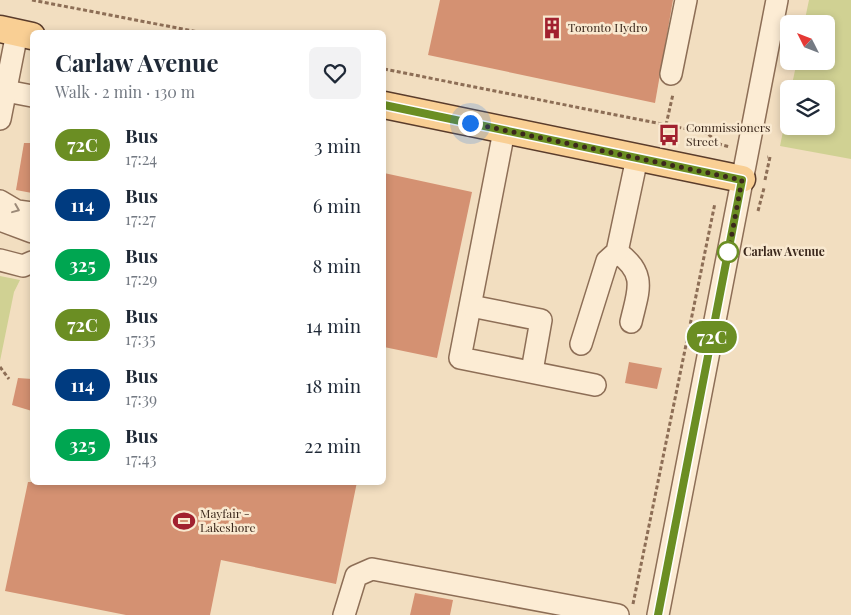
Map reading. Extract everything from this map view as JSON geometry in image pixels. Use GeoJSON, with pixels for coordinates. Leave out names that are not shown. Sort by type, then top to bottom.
{"type":"FeatureCollection","features":[{"type":"Feature","properties":{"kind":"main road"},"geometry":{"type":"LineString","coordinates":[[386,105],[731,178]]}},
{"type":"Feature","properties":{"kind":"street"},"geometry":{"type":"LineString","coordinates":[[673,81],[686,0]]}},
{"type":"Feature","properties":{"kind":"street"},"geometry":{"type":"LineString","coordinates":[[658,615],[731,178],[777,0]]}},
{"type":"Feature","properties":{"kind":"street"},"geometry":{"type":"LineString","coordinates":[[0,119],[16,32]]}},
{"type":"Feature","properties":{"kind":"street"},"geometry":{"type":"LineString","coordinates":[[3,95],[30,96]]}},
{"type":"Feature","properties":{"kind":"street"},"geometry":{"type":"LineString","coordinates":[[504,131],[460,358],[595,385]]}},
{"type":"Feature","properties":{"kind":"street"},"geometry":{"type":"LineString","coordinates":[[581,344],[606,261],[617,252],[637,158]]}},
{"type":"Feature","properties":{"kind":"street"},"geometry":{"type":"LineString","coordinates":[[0,201],[17,211],[30,213]]}},
{"type":"Feature","properties":{"kind":"street"},"geometry":{"type":"LineString","coordinates":[[0,220],[30,231]]}},
{"type":"Feature","properties":{"kind":"street"},"geometry":{"type":"LineString","coordinates":[[617,252],[635,268],[640,282],[631,322]]}},
{"type":"Feature","properties":{"kind":"street"},"geometry":{"type":"LineString","coordinates":[[0,260],[23,266],[30,263]]}},
{"type":"Feature","properties":{"kind":"street"},"geometry":{"type":"LineString","coordinates":[[471,306],[540,320],[532,371]]}},
{"type":"Feature","properties":{"kind":"street"},"geometry":{"type":"LineString","coordinates":[[344,615],[356,576],[372,569],[625,610]]}},
{"type":"Feature","properties":{"kind":"path"},"geometry":{"type":"LineString","coordinates":[[32,0],[188,30]]}},
{"type":"Feature","properties":{"kind":"path"},"geometry":{"type":"LineString","coordinates":[[386,69],[707,133],[719,144]]}},
{"type":"Feature","properties":{"kind":"path"},"geometry":{"type":"LineString","coordinates":[[666,125],[673,81]]}},
{"type":"Feature","properties":{"kind":"path"},"geometry":{"type":"LineString","coordinates":[[625,610],[731,178],[726,146]]}},
{"type":"Feature","properties":{"kind":"path"},"geometry":{"type":"LineString","coordinates":[[0,367],[9,379]]}},
{"type":"Feature","properties":{"kind":"green space"},"geometry":{"type":"Polygon","coordinates":[[[809,0],[851,0],[851,159],[780,146],[782,135],[835,135],[835,80],[793,80],[795,70],[835,70],[835,15],[806,15],[809,0]]]}},
{"type":"Feature","properties":{"kind":"green space"},"geometry":{"type":"Polygon","coordinates":[[[0,276],[20,280],[14,292],[0,361],[0,276]]]}},
{"type":"Feature","properties":{"kind":"building","name":"Toronto Hydro"},"geometry":{"type":"Polygon","coordinates":[[[440,0],[673,0],[655,103],[428,55],[440,0]]]}},
{"type":"Feature","properties":{"kind":"building"},"geometry":{"type":"Polygon","coordinates":[[[24,143],[30,143],[30,193],[16,190],[24,143]]]}},
{"type":"Feature","properties":{"kind":"building"},"geometry":{"type":"Polygon","coordinates":[[[386,173],[472,192],[437,358],[386,347],[386,173]]]}},
{"type":"Feature","properties":{"kind":"building"},"geometry":{"type":"Polygon","coordinates":[[[629,362],[662,368],[657,389],[625,383],[629,362]]]}},
{"type":"Feature","properties":{"kind":"building"},"geometry":{"type":"Polygon","coordinates":[[[18,378],[30,379],[30,410],[12,405],[18,378]]]}},
{"type":"Feature","properties":{"kind":"building","name":"Mayfair - Lakeshore"},"geometry":{"type":"Polygon","coordinates":[[[28,482],[30,482],[30,485],[356,485],[336,584],[221,560],[210,615],[126,615],[5,591],[28,482]]]}},
{"type":"Feature","properties":{"kind":"building"},"geometry":{"type":"Polygon","coordinates":[[[415,593],[453,600],[450,615],[410,615],[415,593]]]}},
{"type":"Feature","properties":{"kind":"bus line","name":"72C"},"geometry":{"type":"LineString","coordinates":[[386,105],[742,180],[658,615]]}},
{"type":"Feature","properties":{"kind":"place","name":"Toronto Hydro"},"geometry":{"type":"Point","coordinates":[552,28]}},
{"type":"Feature","properties":{"kind":"place","name":"Commissioners Street"},"geometry":{"type":"Point","coordinates":[669,135]}},
{"type":"Feature","properties":{"kind":"place","name":"Carlaw Avenue"},"geometry":{"type":"Point","coordinates":[728,252]}},
{"type":"Feature","properties":{"kind":"place","name":"Mayfair - Lakeshore"},"geometry":{"type":"Point","coordinates":[184,521]}},
{"type":"Feature","properties":{"kind":"route"},"geometry":{"type":"LineString","coordinates":[[470,123],[742,180],[728,255],[728,252]]}}]}
